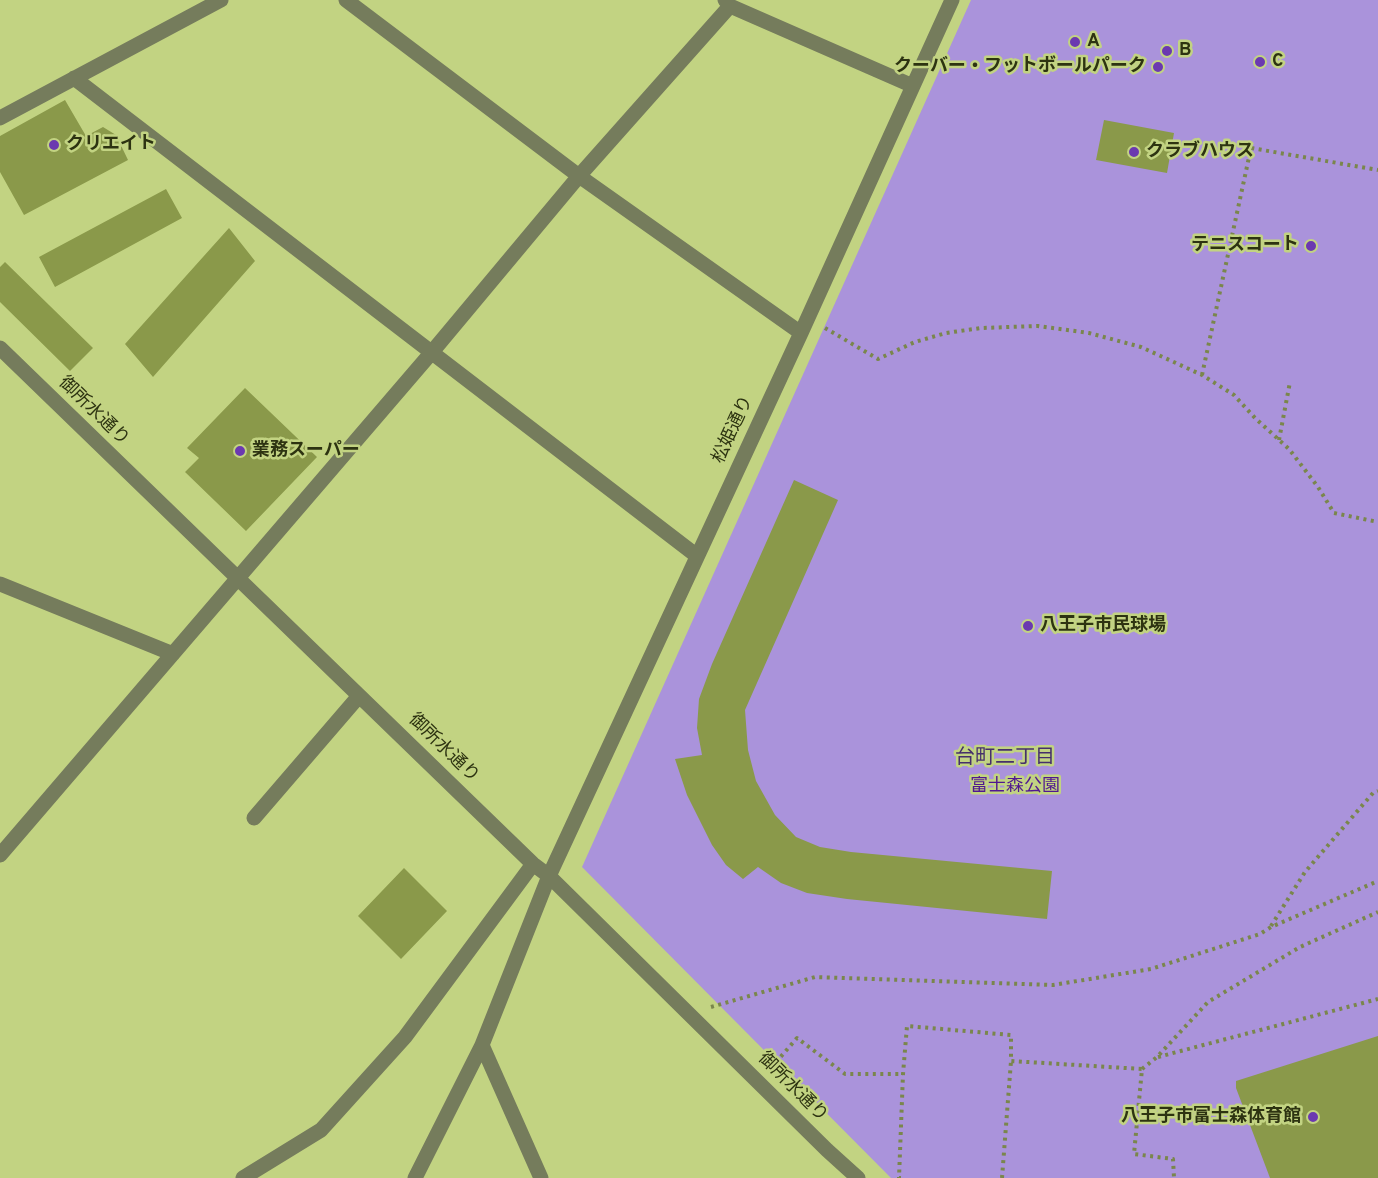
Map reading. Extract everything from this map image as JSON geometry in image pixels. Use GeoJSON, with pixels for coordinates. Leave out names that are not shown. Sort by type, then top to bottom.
{"type":"FeatureCollection","features":[{"type":"Feature","properties":{"kind":"street"},"geometry":{"type":"LineString","coordinates":[[0,117],[221,0]]}},
{"type":"Feature","properties":{"kind":"street"},"geometry":{"type":"LineString","coordinates":[[346,0],[579,176],[801,333]]}},
{"type":"Feature","properties":{"kind":"street","name":"松姫通り"},"geometry":{"type":"LineString","coordinates":[[415,1178],[482,1045],[549,876],[801,333],[952,0]]}},
{"type":"Feature","properties":{"kind":"street"},"geometry":{"type":"LineString","coordinates":[[0,855],[432,352],[727,3],[913,86]]}},
{"type":"Feature","properties":{"kind":"street"},"geometry":{"type":"LineString","coordinates":[[75,78],[697,556]]}},
{"type":"Feature","properties":{"kind":"street","name":"御所水通り"},"geometry":{"type":"LineString","coordinates":[[0,348],[533,864],[549,876],[858,1178]]}},
{"type":"Feature","properties":{"kind":"street"},"geometry":{"type":"LineString","coordinates":[[0,584],[173,654]]}},
{"type":"Feature","properties":{"kind":"street"},"geometry":{"type":"LineString","coordinates":[[254,818],[359,696]]}},
{"type":"Feature","properties":{"kind":"street"},"geometry":{"type":"LineString","coordinates":[[243,1178],[321,1130],[405,1037],[533,864]]}},
{"type":"Feature","properties":{"kind":"street"},"geometry":{"type":"LineString","coordinates":[[482,1045],[541,1178]]}},
{"type":"Feature","properties":{"kind":"path"},"geometry":{"type":"LineString","coordinates":[[1202,375],[1251,148],[1378,170]]}},
{"type":"Feature","properties":{"kind":"path"},"geometry":{"type":"LineString","coordinates":[[824,327],[878,359],[915,342],[946,333],[981,328],[1038,326],[1089,333],[1141,347],[1202,375],[1234,395],[1289,449],[1318,487],[1334,513],[1378,522]]}},
{"type":"Feature","properties":{"kind":"path"},"geometry":{"type":"LineString","coordinates":[[1279,441],[1290,382]]}},
{"type":"Feature","properties":{"kind":"path"},"geometry":{"type":"LineString","coordinates":[[1271,927],[1305,872],[1373,793],[1378,792]]}},
{"type":"Feature","properties":{"kind":"path"},"geometry":{"type":"LineString","coordinates":[[711,1007],[815,977],[1053,985],[1151,969],[1260,934],[1271,927],[1378,881]]}},
{"type":"Feature","properties":{"kind":"path"},"geometry":{"type":"LineString","coordinates":[[1011,1061],[1142,1069],[1157,1057],[1208,1002],[1300,946],[1378,912]]}},
{"type":"Feature","properties":{"kind":"path"},"geometry":{"type":"LineString","coordinates":[[1157,1057],[1378,999]]}},
{"type":"Feature","properties":{"kind":"path"},"geometry":{"type":"LineString","coordinates":[[901,1178],[899,1178],[903,1074],[907,1026],[1011,1035],[1002,1178]]}},
{"type":"Feature","properties":{"kind":"path"},"geometry":{"type":"LineString","coordinates":[[771,1068],[797,1038],[845,1074],[903,1074]]}},
{"type":"Feature","properties":{"kind":"path"},"geometry":{"type":"LineString","coordinates":[[1142,1069],[1134,1154],[1173,1159],[1174,1178]]}},
{"type":"Feature","properties":{"kind":"green space","name":"富士森公園"},"geometry":{"type":"Polygon","coordinates":[[[971,0],[1378,0],[1378,1178],[891,1178],[582,867],[971,0]]]}},
{"type":"Feature","properties":{"kind":"building"},"geometry":{"type":"Polygon","coordinates":[[[65,100],[86,136],[103,127],[116,135],[128,160],[24,215],[0,172],[0,136],[65,100]]]}},
{"type":"Feature","properties":{"kind":"building","name":"クラブハウス"},"geometry":{"type":"Polygon","coordinates":[[[1104,120],[1174,133],[1167,173],[1096,160],[1104,120]]]}},
{"type":"Feature","properties":{"kind":"building"},"geometry":{"type":"Polygon","coordinates":[[[166,189],[182,218],[55,287],[39,257],[166,189]]]}},
{"type":"Feature","properties":{"kind":"building"},"geometry":{"type":"Polygon","coordinates":[[[229,228],[255,261],[153,377],[125,344],[229,228]]]}},
{"type":"Feature","properties":{"kind":"building"},"geometry":{"type":"Polygon","coordinates":[[[5,262],[93,348],[70,371],[0,302],[0,267],[5,262]]]}},
{"type":"Feature","properties":{"kind":"building"},"geometry":{"type":"Polygon","coordinates":[[[245,388],[317,457],[246,531],[185,472],[199,458],[187,448],[245,388]]]}},
{"type":"Feature","properties":{"kind":"building"},"geometry":{"type":"Polygon","coordinates":[[[794,480],[838,500],[745,710],[748,750],[756,781],[775,815],[796,837],[820,847],[1052,871],[1047,919],[807,893],[781,883],[758,867],[743,879],[726,865],[712,845],[687,795],[675,759],[702,755],[697,728],[699,699],[712,664],[794,480]]]}},
{"type":"Feature","properties":{"kind":"building"},"geometry":{"type":"Polygon","coordinates":[[[404,868],[447,911],[401,959],[358,916],[404,868]]]}},
{"type":"Feature","properties":{"kind":"building","name":"八王子市富士森体育館"},"geometry":{"type":"Polygon","coordinates":[[[1378,1036],[1378,1178],[1270,1178],[1236,1088],[1236,1081],[1378,1036]]]}},
{"type":"Feature","properties":{"kind":"place","name":"A"},"geometry":{"type":"Point","coordinates":[1075,42]}},
{"type":"Feature","properties":{"kind":"place","name":"B"},"geometry":{"type":"Point","coordinates":[1167,51]}},
{"type":"Feature","properties":{"kind":"place","name":"C"},"geometry":{"type":"Point","coordinates":[1260,62]}},
{"type":"Feature","properties":{"kind":"place","name":"クーバー・フットボールパーク"},"geometry":{"type":"Point","coordinates":[1158,67]}},
{"type":"Feature","properties":{"kind":"place","name":"クリエイト"},"geometry":{"type":"Point","coordinates":[54,145]}},
{"type":"Feature","properties":{"kind":"place","name":"クラブハウス"},"geometry":{"type":"Point","coordinates":[1134,152]}},
{"type":"Feature","properties":{"kind":"place","name":"テニスコート"},"geometry":{"type":"Point","coordinates":[1311,246]}},
{"type":"Feature","properties":{"kind":"place","name":"業務スーパー"},"geometry":{"type":"Point","coordinates":[240,451]}},
{"type":"Feature","properties":{"kind":"place","name":"八王子市民球場"},"geometry":{"type":"Point","coordinates":[1028,626]}},
{"type":"Feature","properties":{"kind":"place","name":"八王子市富士森体育館"},"geometry":{"type":"Point","coordinates":[1313,1117]}},
{"type":"Feature","properties":{"kind":"district","name":"台町二丁目"},"geometry":{"type":"Point","coordinates":[1005,759]}}]}
